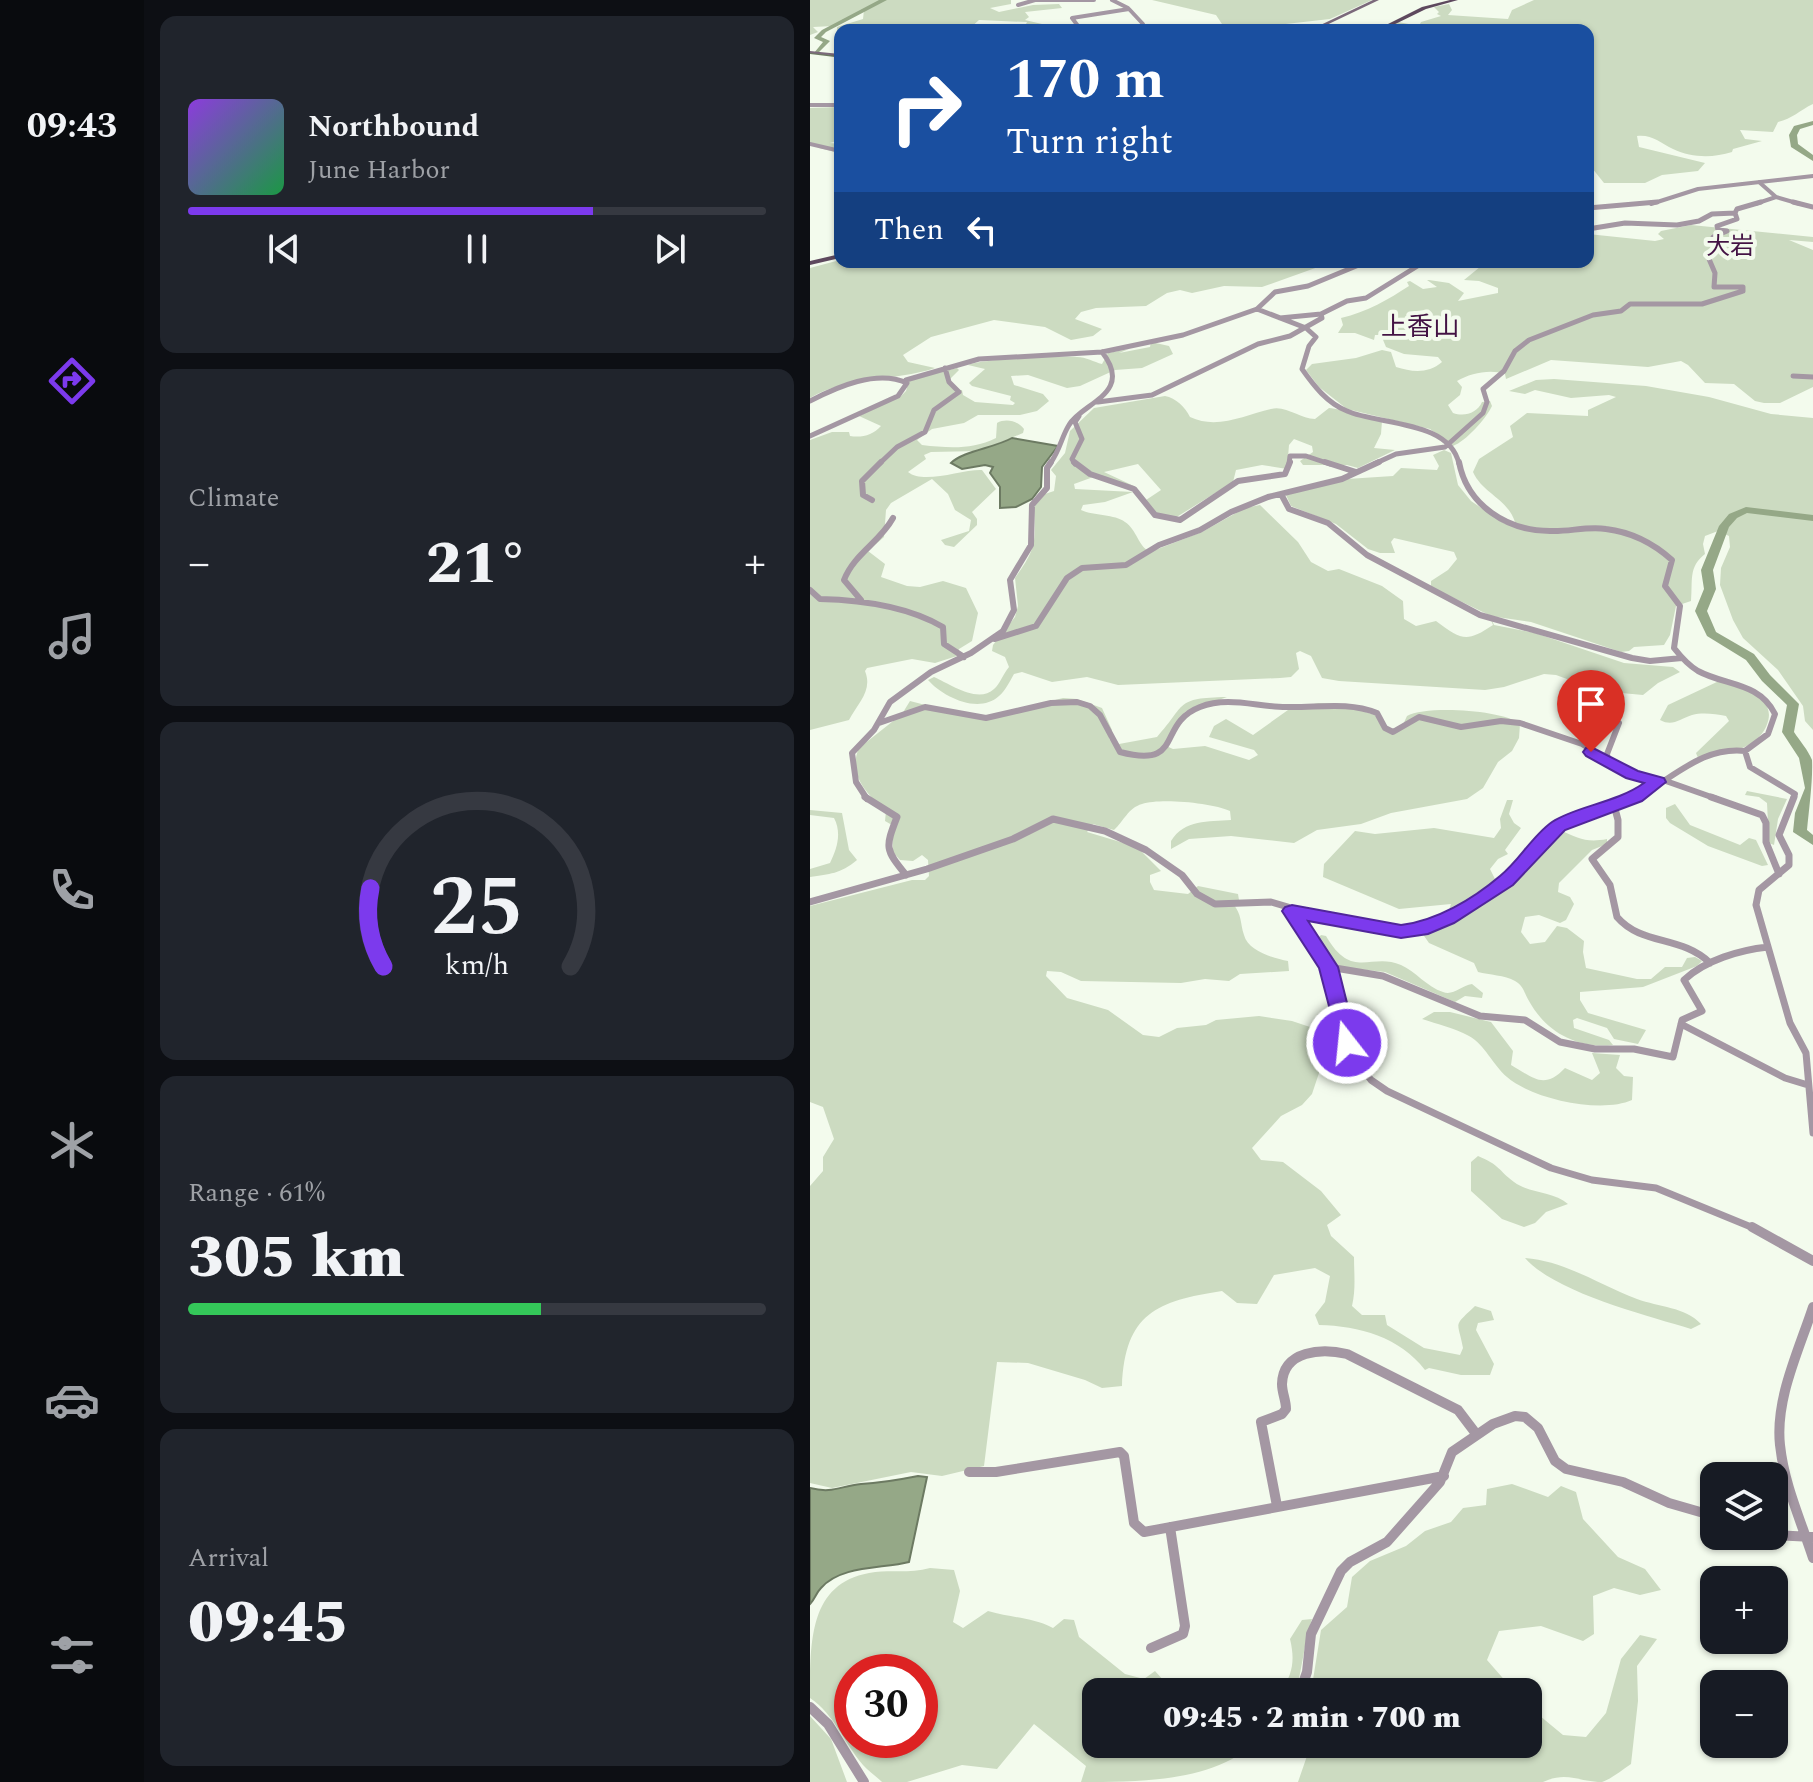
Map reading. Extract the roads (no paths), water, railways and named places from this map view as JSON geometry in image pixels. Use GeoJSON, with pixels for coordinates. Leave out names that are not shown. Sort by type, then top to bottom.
{"type":"FeatureCollection","features":[{"type":"Feature","properties":{"kind":"main road"},"geometry":{"type":"LineString","coordinates":[[1325,24],[1377,0]]}},
{"type":"Feature","properties":{"kind":"main road"},"geometry":{"type":"LineString","coordinates":[[1391,24],[1424,8],[1456,0]]}},
{"type":"Feature","properties":{"kind":"main road"},"geometry":{"type":"LineString","coordinates":[[810,52],[834,54]]}},
{"type":"Feature","properties":{"kind":"main road"},"geometry":{"type":"LineString","coordinates":[[810,263],[834,257]]}},
{"type":"Feature","properties":{"kind":"street"},"geometry":{"type":"LineString","coordinates":[[1018,5],[1038,0],[1129,9]]}},
{"type":"Feature","properties":{"kind":"street"},"geometry":{"type":"LineString","coordinates":[[1076,24],[1072,18],[1090,7],[1094,0]]}},
{"type":"Feature","properties":{"kind":"street"},"geometry":{"type":"LineString","coordinates":[[1112,0],[1129,9],[1143,24]]}},
{"type":"Feature","properties":{"kind":"street"},"geometry":{"type":"LineString","coordinates":[[810,105],[834,105]]}},
{"type":"Feature","properties":{"kind":"street"},"geometry":{"type":"LineString","coordinates":[[810,144],[834,150]]}},
{"type":"Feature","properties":{"kind":"street"},"geometry":{"type":"LineString","coordinates":[[1594,208],[1646,205],[1692,190],[1813,176]]}},
{"type":"Feature","properties":{"kind":"street"},"geometry":{"type":"LineString","coordinates":[[1759,182],[1776,197],[1813,207]]}},
{"type":"Feature","properties":{"kind":"street"},"geometry":{"type":"LineString","coordinates":[[1594,228],[1625,223],[1677,225],[1699,221],[1712,214],[1735,213],[1737,209],[1776,197]]}},
{"type":"Feature","properties":{"kind":"street"},"geometry":{"type":"LineString","coordinates":[[906,875],[888,852],[887,844],[897,817],[888,808],[865,798],[855,778],[852,763],[852,753],[879,723],[890,702],[931,672],[995,639],[1036,626],[1074,572],[1092,566],[1126,565],[1159,545],[1188,535],[1242,507],[1342,479],[1396,454],[1445,447],[1474,423],[1486,407],[1485,386],[1504,371],[1515,351],[1529,340],[1593,315],[1621,311],[1630,304],[1673,307],[1714,304],[1743,291],[1743,287],[1714,287],[1715,273],[1709,259],[1714,248],[1713,237],[1727,231],[1718,230],[1717,226],[1737,219],[1735,213]]}},
{"type":"Feature","properties":{"kind":"street"},"geometry":{"type":"LineString","coordinates":[[810,401],[831,390],[870,380],[906,380],[988,358],[1102,352],[1202,330],[1257,309],[1275,292],[1308,286],[1352,268]]}},
{"type":"Feature","properties":{"kind":"street"},"geometry":{"type":"LineString","coordinates":[[1279,318],[1321,314],[1347,301],[1371,296],[1415,268]]}},
{"type":"Feature","properties":{"kind":"street"},"geometry":{"type":"LineString","coordinates":[[810,902],[906,875],[1013,839],[1044,822],[1062,819],[1130,840],[1182,875],[1197,894],[1215,904],[1271,902],[1292,911],[1401,932],[1430,926],[1479,901],[1506,881],[1559,826],[1645,793],[1686,764],[1735,750],[1745,751],[1771,729],[1775,714],[1771,704],[1749,688],[1695,670],[1673,644],[1680,606],[1665,586],[1672,560],[1664,552],[1647,541],[1615,531],[1590,528],[1543,531],[1502,519],[1472,495],[1458,475],[1458,458],[1427,430],[1358,415],[1337,406],[1315,387],[1302,369],[1309,346],[1316,339],[1306,328],[1257,309]]}},
{"type":"Feature","properties":{"kind":"street"},"geometry":{"type":"LineString","coordinates":[[995,639],[1010,621],[1014,610],[1010,580],[1030,552],[1034,526],[1032,508],[1047,488],[1047,468],[1062,447],[1069,423],[1098,402],[1152,395],[1258,344],[1290,336],[1322,318],[1321,314]]}},
{"type":"Feature","properties":{"kind":"street"},"geometry":{"type":"LineString","coordinates":[[1098,402],[1113,376],[1110,362],[1102,352]]}},
{"type":"Feature","properties":{"kind":"street"},"geometry":{"type":"LineString","coordinates":[[872,500],[863,495],[862,481],[897,447],[925,432],[934,410],[959,392],[949,382],[945,368]]}},
{"type":"Feature","properties":{"kind":"street"},"geometry":{"type":"LineString","coordinates":[[1793,376],[1813,377]]}},
{"type":"Feature","properties":{"kind":"street"},"geometry":{"type":"LineString","coordinates":[[810,436],[898,396],[907,386],[906,380]]}},
{"type":"Feature","properties":{"kind":"street"},"geometry":{"type":"LineString","coordinates":[[1087,409],[1075,422],[1082,439],[1072,459],[1074,464],[1083,471],[1134,489],[1140,493],[1151,513],[1180,520],[1238,481],[1285,474],[1289,470],[1290,456],[1295,454],[1356,472]]}},
{"type":"Feature","properties":{"kind":"street"},"geometry":{"type":"LineString","coordinates":[[1281,494],[1289,509],[1328,523],[1367,555],[1480,615],[1632,658],[1650,661],[1682,658]]}},
{"type":"Feature","properties":{"kind":"street"},"geometry":{"type":"LineString","coordinates":[[861,600],[847,584],[846,573],[856,557],[893,518]]}},
{"type":"Feature","properties":{"kind":"street"},"geometry":{"type":"LineString","coordinates":[[1180,520],[1188,535]]}},
{"type":"Feature","properties":{"kind":"street"},"geometry":{"type":"LineString","coordinates":[[810,590],[820,599],[861,600],[931,620],[943,627],[944,644],[964,657]]}},
{"type":"Feature","properties":{"kind":"street"},"geometry":{"type":"LineString","coordinates":[[879,723],[893,715],[925,707],[952,709],[983,718],[1043,706],[1075,704],[1096,711],[1120,752],[1152,757],[1163,752],[1184,716],[1200,706],[1236,701],[1285,707],[1344,705],[1377,713],[1385,728],[1393,732],[1419,717],[1461,727],[1501,721],[1520,723],[1582,744],[1632,775],[1660,781],[1762,815],[1766,823],[1766,842],[1779,874]]}},
{"type":"Feature","properties":{"kind":"street"},"geometry":{"type":"LineString","coordinates":[[1608,760],[1607,754],[1619,723]]}},
{"type":"Feature","properties":{"kind":"street"},"geometry":{"type":"LineString","coordinates":[[1745,751],[1750,767],[1795,794],[1779,835],[1790,859],[1756,897],[1790,1023],[1806,1053],[1813,1133]]}},
{"type":"Feature","properties":{"kind":"street"},"geometry":{"type":"LineString","coordinates":[[1614,805],[1620,836],[1610,846],[1595,853],[1592,859],[1594,866],[1609,883],[1619,921],[1636,933],[1686,943],[1710,963]]}},
{"type":"Feature","properties":{"kind":"street"},"geometry":{"type":"LineString","coordinates":[[1292,911],[1329,967],[1352,1055],[1371,1080],[1387,1091],[1514,1155],[1602,1183],[1642,1185],[1673,1194],[1781,1241],[1813,1261]]}},
{"type":"Feature","properties":{"kind":"street"},"geometry":{"type":"LineString","coordinates":[[1329,967],[1383,976],[1480,1016],[1525,1020],[1554,1040],[1583,1048],[1626,1048],[1673,1057],[1681,1024],[1686,1017],[1696,1016],[1702,1011],[1684,980],[1691,972],[1710,963],[1768,947]]}},
{"type":"Feature","properties":{"kind":"street"},"geometry":{"type":"LineString","coordinates":[[1681,1024],[1796,1084],[1808,1085]]}},
{"type":"Feature","properties":{"kind":"street"},"geometry":{"type":"LineString","coordinates":[[1813,1307],[1786,1401],[1779,1442],[1786,1474],[1810,1537],[1813,1558]]}},
{"type":"Feature","properties":{"kind":"street"},"geometry":{"type":"LineString","coordinates":[[1277,1506],[1261,1422],[1282,1414],[1286,1409],[1282,1382],[1286,1370],[1299,1355],[1306,1352],[1328,1349],[1347,1354],[1458,1410],[1477,1435]]}},
{"type":"Feature","properties":{"kind":"street"},"geometry":{"type":"LineString","coordinates":[[1305,1678],[1311,1634],[1341,1571],[1350,1562],[1387,1542],[1444,1476],[1452,1452],[1504,1419],[1525,1417],[1538,1428],[1555,1461],[1566,1469],[1623,1482],[1669,1503],[1700,1512]]}},
{"type":"Feature","properties":{"kind":"street"},"geometry":{"type":"LineString","coordinates":[[969,1472],[996,1472],[1120,1452],[1124,1456],[1137,1528],[1144,1532],[1444,1476]]}},
{"type":"Feature","properties":{"kind":"street"},"geometry":{"type":"LineString","coordinates":[[1151,1648],[1183,1634],[1185,1626],[1170,1527]]}},
{"type":"Feature","properties":{"kind":"street"},"geometry":{"type":"LineString","coordinates":[[1788,1536],[1810,1537]]}},
{"type":"Feature","properties":{"kind":"street"},"geometry":{"type":"LineString","coordinates":[[810,1707],[828,1724],[864,1782]]}},
{"type":"Feature","properties":{"kind":"waterway"},"geometry":{"type":"LineString","coordinates":[[838,24],[884,0]]}},
{"type":"Feature","properties":{"kind":"waterway"},"geometry":{"type":"LineString","coordinates":[[816,52],[827,41],[817,38],[834,26]]}},
{"type":"Feature","properties":{"kind":"waterway"},"geometry":{"type":"LineString","coordinates":[[810,53],[834,56]]}},
{"type":"Feature","properties":{"kind":"waterway"},"geometry":{"type":"LineString","coordinates":[[1813,123],[1797,128],[1793,135],[1794,145],[1813,159]]}},
{"type":"Feature","properties":{"kind":"waterway"},"geometry":{"type":"LineString","coordinates":[[1813,518],[1746,510],[1733,516],[1724,526],[1707,570],[1710,589],[1701,611],[1711,634],[1750,657],[1793,704],[1788,732],[1805,758],[1812,788],[1802,813],[1800,832],[1813,841]]}},
{"type":"Feature","properties":{"kind":"district","name":"大岩"},"geometry":{"type":"Point","coordinates":[1730,246]}},
{"type":"Feature","properties":{"kind":"district","name":"上香山"},"geometry":{"type":"Point","coordinates":[1420,326]}}]}
